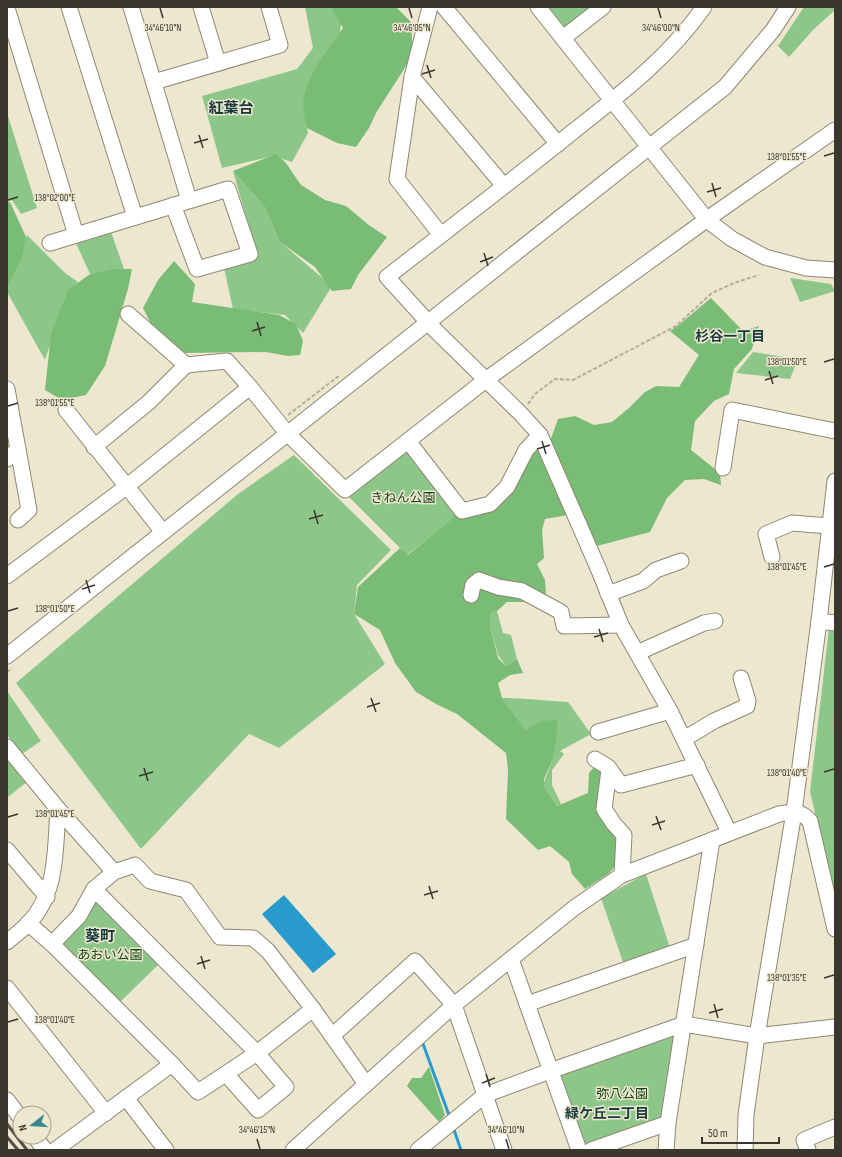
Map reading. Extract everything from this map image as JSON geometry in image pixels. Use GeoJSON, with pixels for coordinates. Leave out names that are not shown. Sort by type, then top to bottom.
{"type":"FeatureCollection","features":[{"type":"Feature","properties":{"kind":"street"},"geometry":{"type":"LineString","coordinates":[[69,7],[136,217]]}},
{"type":"Feature","properties":{"kind":"street"},"geometry":{"type":"LineString","coordinates":[[132,7],[189,200]]}},
{"type":"Feature","properties":{"kind":"street"},"geometry":{"type":"LineString","coordinates":[[201,7],[218,63]]}},
{"type":"Feature","properties":{"kind":"street"},"geometry":{"type":"LineString","coordinates":[[154,82],[280,45],[269,7]]}},
{"type":"Feature","properties":{"kind":"street"},"geometry":{"type":"LineString","coordinates":[[430,7],[412,77],[397,179],[441,235]]}},
{"type":"Feature","properties":{"kind":"street"},"geometry":{"type":"LineString","coordinates":[[444,7],[558,144]]}},
{"type":"Feature","properties":{"kind":"street"},"geometry":{"type":"LineString","coordinates":[[538,7],[707,220],[732,239],[765,257],[806,268],[835,270]]}},
{"type":"Feature","properties":{"kind":"street"},"geometry":{"type":"LineString","coordinates":[[563,38],[603,7]]}},
{"type":"Feature","properties":{"kind":"street"},"geometry":{"type":"LineString","coordinates":[[704,7],[662,57],[612,101],[387,277],[436,331],[487,379],[540,435],[621,625],[670,711],[730,832]]}},
{"type":"Feature","properties":{"kind":"street"},"geometry":{"type":"LineString","coordinates":[[8,655],[725,87],[773,30],[788,7]]}},
{"type":"Feature","properties":{"kind":"street"},"geometry":{"type":"LineString","coordinates":[[7,8],[76,235]]}},
{"type":"Feature","properties":{"kind":"street"},"geometry":{"type":"LineString","coordinates":[[412,77],[504,186]]}},
{"type":"Feature","properties":{"kind":"street"},"geometry":{"type":"LineString","coordinates":[[94,446],[149,402],[186,365],[227,361],[287,433],[345,490],[487,379],[707,220],[835,130]]}},
{"type":"Feature","properties":{"kind":"street"},"geometry":{"type":"LineString","coordinates":[[50,243],[189,200],[228,189],[250,254],[197,269],[173,205]]}},
{"type":"Feature","properties":{"kind":"street"},"geometry":{"type":"LineString","coordinates":[[128,314],[186,365]]}},
{"type":"Feature","properties":{"kind":"street"},"geometry":{"type":"LineString","coordinates":[[7,576],[126,487],[250,387]]}},
{"type":"Feature","properties":{"kind":"street"},"geometry":{"type":"LineString","coordinates":[[7,389],[12,454],[29,510],[18,520]]}},
{"type":"Feature","properties":{"kind":"street"},"geometry":{"type":"LineString","coordinates":[[66,410],[163,532]]}},
{"type":"Feature","properties":{"kind":"street"},"geometry":{"type":"LineString","coordinates":[[724,468],[732,410],[835,431]]}},
{"type":"Feature","properties":{"kind":"street"},"geometry":{"type":"LineString","coordinates":[[408,442],[462,512],[490,504],[507,487],[526,450],[540,435]]}},
{"type":"Feature","properties":{"kind":"street"},"geometry":{"type":"LineString","coordinates":[[745,1150],[746,1115],[794,812],[819,621],[835,481]]}},
{"type":"Feature","properties":{"kind":"street"},"geometry":{"type":"LineString","coordinates":[[772,558],[766,534],[792,523],[829,526]]}},
{"type":"Feature","properties":{"kind":"street"},"geometry":{"type":"LineString","coordinates":[[608,594],[643,581],[656,570],[681,561]]}},
{"type":"Feature","properties":{"kind":"street"},"geometry":{"type":"LineString","coordinates":[[471,595],[473,585],[479,580],[498,587],[522,591],[555,608],[561,612],[564,626],[621,625]]}},
{"type":"Feature","properties":{"kind":"street"},"geometry":{"type":"LineString","coordinates":[[637,653],[704,623],[715,621]]}},
{"type":"Feature","properties":{"kind":"street"},"geometry":{"type":"LineString","coordinates":[[819,621],[835,623]]}},
{"type":"Feature","properties":{"kind":"street"},"geometry":{"type":"LineString","coordinates":[[684,739],[714,721],[747,706],[748,701],[741,678]]}},
{"type":"Feature","properties":{"kind":"street"},"geometry":{"type":"LineString","coordinates":[[598,732],[670,711]]}},
{"type":"Feature","properties":{"kind":"street"},"geometry":{"type":"LineString","coordinates":[[7,747],[58,809],[114,872]]}},
{"type":"Feature","properties":{"kind":"street"},"geometry":{"type":"LineString","coordinates":[[594,759],[608,767],[621,785],[697,765]]}},
{"type":"Feature","properties":{"kind":"street"},"geometry":{"type":"LineString","coordinates":[[609,770],[604,809],[614,824],[624,835],[622,875]]}},
{"type":"Feature","properties":{"kind":"street"},"geometry":{"type":"LineString","coordinates":[[7,942],[28,924],[37,913],[47,896],[53,874],[58,809]]}},
{"type":"Feature","properties":{"kind":"street"},"geometry":{"type":"LineString","coordinates":[[293,1150],[454,1005],[574,908],[622,875],[779,814],[794,812],[805,816],[810,821],[832,906],[835,929]]}},
{"type":"Feature","properties":{"kind":"street"},"geometry":{"type":"LineString","coordinates":[[666,1150],[668,1123],[712,840]]}},
{"type":"Feature","properties":{"kind":"street"},"geometry":{"type":"LineString","coordinates":[[7,850],[47,896]]}},
{"type":"Feature","properties":{"kind":"street"},"geometry":{"type":"LineString","coordinates":[[52,944],[79,916],[94,889],[114,872],[135,865],[150,881],[186,890],[220,937],[253,938],[268,951],[313,1009],[366,1084]]}},
{"type":"Feature","properties":{"kind":"street"},"geometry":{"type":"LineString","coordinates":[[94,889],[257,1052],[286,1087],[258,1110],[226,1074]]}},
{"type":"Feature","properties":{"kind":"street"},"geometry":{"type":"LineString","coordinates":[[28,924],[52,944],[198,1092],[257,1052],[313,1009]]}},
{"type":"Feature","properties":{"kind":"street"},"geometry":{"type":"LineString","coordinates":[[527,1004],[696,945]]}},
{"type":"Feature","properties":{"kind":"street"},"geometry":{"type":"LineString","coordinates":[[511,959],[579,1150]]}},
{"type":"Feature","properties":{"kind":"street"},"geometry":{"type":"LineString","coordinates":[[332,1036],[415,961],[454,1005],[504,1150]]}},
{"type":"Feature","properties":{"kind":"street"},"geometry":{"type":"LineString","coordinates":[[7,988],[106,1113]]}},
{"type":"Feature","properties":{"kind":"street"},"geometry":{"type":"LineString","coordinates":[[421,1149],[485,1095],[550,1070],[684,1024],[758,1036],[835,1027]]}},
{"type":"Feature","properties":{"kind":"street"},"geometry":{"type":"LineString","coordinates":[[55,1150],[172,1064]]}},
{"type":"Feature","properties":{"kind":"street"},"geometry":{"type":"LineString","coordinates":[[126,1098],[166,1150]]}},
{"type":"Feature","properties":{"kind":"street"},"geometry":{"type":"LineString","coordinates":[[591,1150],[668,1123]]}},
{"type":"Feature","properties":{"kind":"street"},"geometry":{"type":"LineString","coordinates":[[808,1150],[804,1140],[835,1127]]}},
{"type":"Feature","properties":{"kind":"path"},"geometry":{"type":"LineString","coordinates":[[521,414],[535,394],[554,379],[573,380],[676,326],[712,293],[734,283],[759,276]]}},
{"type":"Feature","properties":{"kind":"path"},"geometry":{"type":"LineString","coordinates":[[835,708],[832,720],[835,735]]}},
{"type":"Feature","properties":{"kind":"green space"},"geometry":{"type":"Polygon","coordinates":[[[305,7],[337,7],[342,16],[339,40],[303,105],[308,133],[292,162],[273,156],[222,168],[202,96],[297,69],[313,48],[305,7]]]}},
{"type":"Feature","properties":{"kind":"green space"},"geometry":{"type":"Polygon","coordinates":[[[331,7],[396,7],[411,22],[413,55],[356,147],[337,143],[307,128],[304,116],[303,104],[308,83],[318,64],[343,28],[331,7]]]}},
{"type":"Feature","properties":{"kind":"green space"},"geometry":{"type":"Polygon","coordinates":[[[544,7],[595,7],[566,29],[561,29],[544,7]]]}},
{"type":"Feature","properties":{"kind":"green space"},"geometry":{"type":"Polygon","coordinates":[[[804,7],[835,7],[835,10],[813,30],[789,57],[778,46],[804,7]]]}},
{"type":"Feature","properties":{"kind":"green space"},"geometry":{"type":"Polygon","coordinates":[[[7,113],[37,208],[21,214],[12,200],[7,202],[7,113]]]}},
{"type":"Feature","properties":{"kind":"green space"},"geometry":{"type":"Polygon","coordinates":[[[276,154],[286,163],[301,185],[325,200],[346,206],[370,226],[387,237],[358,275],[351,289],[332,291],[315,267],[280,242],[264,206],[233,171],[276,154]]]}},
{"type":"Feature","properties":{"kind":"green space"},"geometry":{"type":"Polygon","coordinates":[[[233,171],[264,206],[280,242],[332,286],[303,333],[285,315],[233,309],[224,268],[258,258],[233,171]]]}},
{"type":"Feature","properties":{"kind":"green space"},"geometry":{"type":"Polygon","coordinates":[[[7,202],[10,202],[26,237],[22,257],[7,288],[7,202]]]}},
{"type":"Feature","properties":{"kind":"green space"},"geometry":{"type":"Polygon","coordinates":[[[110,229],[124,269],[90,274],[75,241],[110,229]]]}},
{"type":"Feature","properties":{"kind":"green space"},"geometry":{"type":"Polygon","coordinates":[[[27,235],[65,273],[78,282],[67,293],[45,360],[7,292],[7,287],[27,235]]]}},
{"type":"Feature","properties":{"kind":"green space"},"geometry":{"type":"Polygon","coordinates":[[[174,261],[195,284],[192,302],[279,315],[296,324],[303,341],[300,355],[288,356],[266,352],[185,353],[151,324],[143,308],[158,280],[174,261]]]}},
{"type":"Feature","properties":{"kind":"green space"},"geometry":{"type":"Polygon","coordinates":[[[115,269],[132,269],[128,289],[105,366],[86,395],[62,400],[45,390],[51,334],[68,290],[90,274],[115,269]]]}},
{"type":"Feature","properties":{"kind":"green space"},"geometry":{"type":"Polygon","coordinates":[[[790,278],[831,284],[835,291],[800,302],[790,278]]]}},
{"type":"Feature","properties":{"kind":"green space"},"geometry":{"type":"Polygon","coordinates":[[[711,298],[743,331],[759,326],[752,349],[734,369],[729,394],[714,401],[695,421],[691,450],[720,473],[721,485],[704,479],[685,480],[667,498],[650,532],[593,547],[547,450],[558,419],[575,416],[594,425],[612,422],[645,392],[656,386],[679,387],[699,355],[670,331],[711,298]]]}},
{"type":"Feature","properties":{"kind":"green space"},"geometry":{"type":"Polygon","coordinates":[[[753,352],[798,359],[790,379],[736,373],[753,352]]]}},
{"type":"Feature","properties":{"kind":"green space"},"geometry":{"type":"Polygon","coordinates":[[[542,440],[574,514],[545,519],[542,530],[544,558],[537,564],[545,580],[546,596],[526,602],[507,602],[497,611],[492,611],[490,625],[498,658],[506,666],[517,659],[523,673],[510,675],[498,683],[502,698],[526,731],[540,721],[557,720],[557,734],[553,759],[544,779],[544,787],[557,806],[588,793],[589,773],[598,762],[607,770],[614,824],[621,849],[613,869],[585,889],[572,874],[569,862],[550,846],[538,850],[506,819],[508,770],[506,753],[457,714],[416,692],[395,663],[380,630],[354,614],[358,587],[400,548],[408,555],[462,511],[500,494],[542,440]]]}},
{"type":"Feature","properties":{"kind":"green space","name":"きねん公園"},"geometry":{"type":"Polygon","coordinates":[[[408,441],[461,513],[407,555],[345,493],[408,441]]]}},
{"type":"Feature","properties":{"kind":"green space"},"geometry":{"type":"Polygon","coordinates":[[[294,455],[391,550],[357,585],[354,614],[385,664],[279,748],[249,734],[141,849],[16,683],[238,494],[294,455]]]}},
{"type":"Feature","properties":{"kind":"green space"},"geometry":{"type":"Polygon","coordinates":[[[492,611],[497,611],[503,633],[511,635],[517,659],[506,666],[498,655],[490,625],[492,611]]]}},
{"type":"Feature","properties":{"kind":"green space"},"geometry":{"type":"Polygon","coordinates":[[[829,628],[835,629],[835,897],[810,792],[829,628]]]}},
{"type":"Feature","properties":{"kind":"green space"},"geometry":{"type":"Polygon","coordinates":[[[7,691],[41,741],[22,754],[7,735],[7,691]]]}},
{"type":"Feature","properties":{"kind":"green space"},"geometry":{"type":"Polygon","coordinates":[[[502,698],[568,702],[591,734],[560,751],[564,754],[552,770],[552,785],[561,804],[557,806],[544,787],[544,782],[553,759],[557,720],[526,732],[502,698]]]}},
{"type":"Feature","properties":{"kind":"green space"},"geometry":{"type":"Polygon","coordinates":[[[7,756],[27,782],[8,797],[7,796],[7,756]]]}},
{"type":"Feature","properties":{"kind":"green space"},"geometry":{"type":"Polygon","coordinates":[[[646,874],[670,948],[624,965],[601,898],[646,874]]]}},
{"type":"Feature","properties":{"kind":"green space","name":"あおい公園"},"geometry":{"type":"Polygon","coordinates":[[[97,900],[160,963],[118,1004],[60,946],[97,900]]]}},
{"type":"Feature","properties":{"kind":"green space","name":"弥八公園"},"geometry":{"type":"Polygon","coordinates":[[[672,1035],[676,1037],[662,1120],[584,1146],[560,1078],[562,1074],[672,1035]]]}},
{"type":"Feature","properties":{"kind":"green space"},"geometry":{"type":"Polygon","coordinates":[[[429,1067],[445,1115],[439,1122],[407,1086],[412,1078],[421,1078],[429,1067]]]}},
{"type":"Feature","properties":{"kind":"water"},"geometry":{"type":"Polygon","coordinates":[[[284,895],[336,954],[313,973],[262,914],[284,895]]]}},
{"type":"Feature","properties":{"kind":"waterway"},"geometry":{"type":"LineString","coordinates":[[422,1041],[450,1118]]}},
{"type":"Feature","properties":{"kind":"waterway"},"geometry":{"type":"LineString","coordinates":[[453,1127],[461,1150]]}},
{"type":"Feature","properties":{"kind":"railway"},"geometry":{"type":"LineString","coordinates":[[7,1124],[27,1150]]}},
{"type":"Feature","properties":{"kind":"railway"},"geometry":{"type":"LineString","coordinates":[[7,1137],[18,1150]]}},
{"type":"Feature","properties":{"kind":"district","name":"紅葉台"},"geometry":{"type":"Point","coordinates":[231,108]}},
{"type":"Feature","properties":{"kind":"district","name":"杉谷一丁目"},"geometry":{"type":"Point","coordinates":[730,336]}},
{"type":"Feature","properties":{"kind":"district","name":"葵町"},"geometry":{"type":"Point","coordinates":[100,936]}},
{"type":"Feature","properties":{"kind":"district","name":"緑ケ丘二丁目"},"geometry":{"type":"Point","coordinates":[607,1113]}}]}
